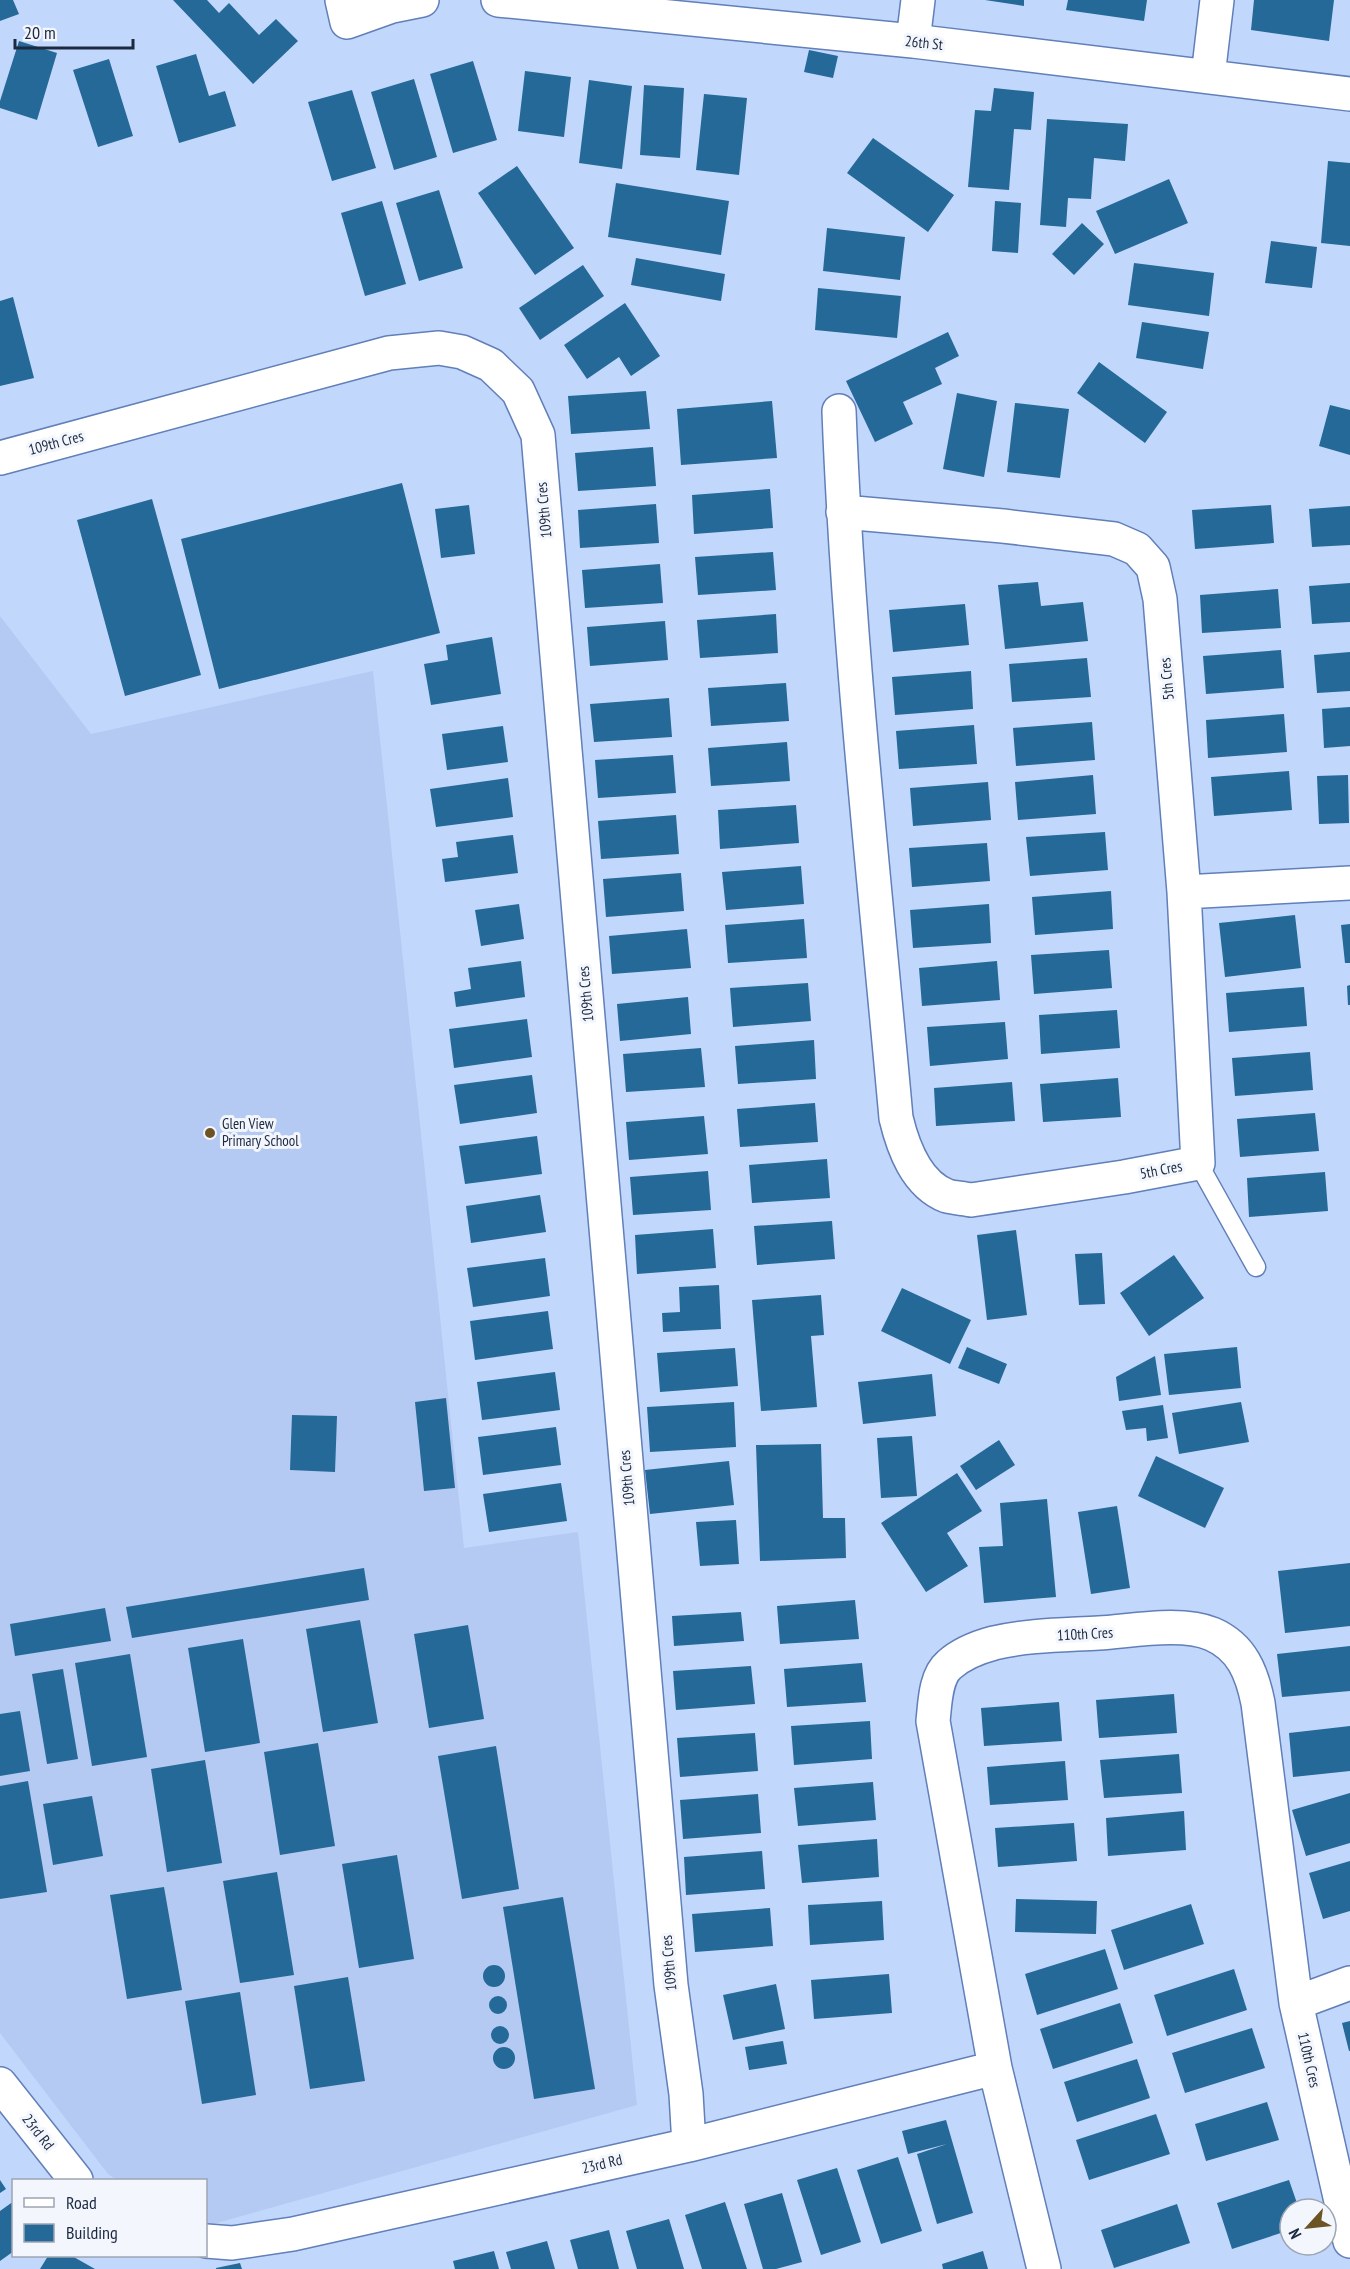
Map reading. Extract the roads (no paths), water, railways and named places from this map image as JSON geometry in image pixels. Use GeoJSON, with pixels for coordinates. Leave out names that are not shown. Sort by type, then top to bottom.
{"type":"FeatureCollection","features":[{"type":"Feature","properties":{"kind":"street"},"geometry":{"type":"LineString","coordinates":[[345,11],[422,0]]}},
{"type":"Feature","properties":{"kind":"street","name":"26th St"},"geometry":{"type":"LineString","coordinates":[[498,0],[913,41],[1350,94]]}},
{"type":"Feature","properties":{"kind":"street"},"geometry":{"type":"LineString","coordinates":[[913,41],[918,0]]}},
{"type":"Feature","properties":{"kind":"street"},"geometry":{"type":"LineString","coordinates":[[1208,76],[1217,0]]}},
{"type":"Feature","properties":{"kind":"street","name":"109th Cres"},"geometry":{"type":"LineString","coordinates":[[0,458],[389,353],[439,348],[462,352],[491,365],[518,391],[538,435],[670,1973],[686,2094],[688,2145]]}},
{"type":"Feature","properties":{"kind":"street"},"geometry":{"type":"LineString","coordinates":[[839,411],[843,512]]}},
{"type":"Feature","properties":{"kind":"street","name":"5th Cres"},"geometry":{"type":"LineString","coordinates":[[843,512],[1003,526],[1114,539],[1137,549],[1154,567],[1160,599],[1184,892],[1198,1162],[1124,1177],[971,1200],[947,1196],[922,1179],[901,1137],[896,1118],[843,512]]}},
{"type":"Feature","properties":{"kind":"street"},"geometry":{"type":"LineString","coordinates":[[1184,892],[1350,884]]}},
{"type":"Feature","properties":{"kind":"street","name":"110th Cres"},"geometry":{"type":"LineString","coordinates":[[1044,2269],[995,2068],[933,1721],[937,1689],[947,1666],[967,1653],[995,1643],[1041,1637],[1183,1628],[1212,1634],[1233,1647],[1252,1674],[1258,1702],[1296,2003],[1350,2241]]}},
{"type":"Feature","properties":{"kind":"street"},"geometry":{"type":"LineString","coordinates":[[1296,2003],[1350,1983]]}},
{"type":"Feature","properties":{"kind":"street","name":"23rd Rd"},"geometry":{"type":"LineString","coordinates":[[207,2241],[232,2243],[293,2234],[688,2145],[995,2068]]}},
{"type":"Feature","properties":{"kind":"street","name":"23rd Rd"},"geometry":{"type":"LineString","coordinates":[[0,2084],[74,2179]]}},
{"type":"Feature","properties":{"kind":"lane"},"geometry":{"type":"LineString","coordinates":[[1198,1162],[1256,1267]]}},
{"type":"Feature","properties":{"kind":"place","name":"Glen View Primary School"},"geometry":{"type":"Point","coordinates":[210,1133]}}]}
